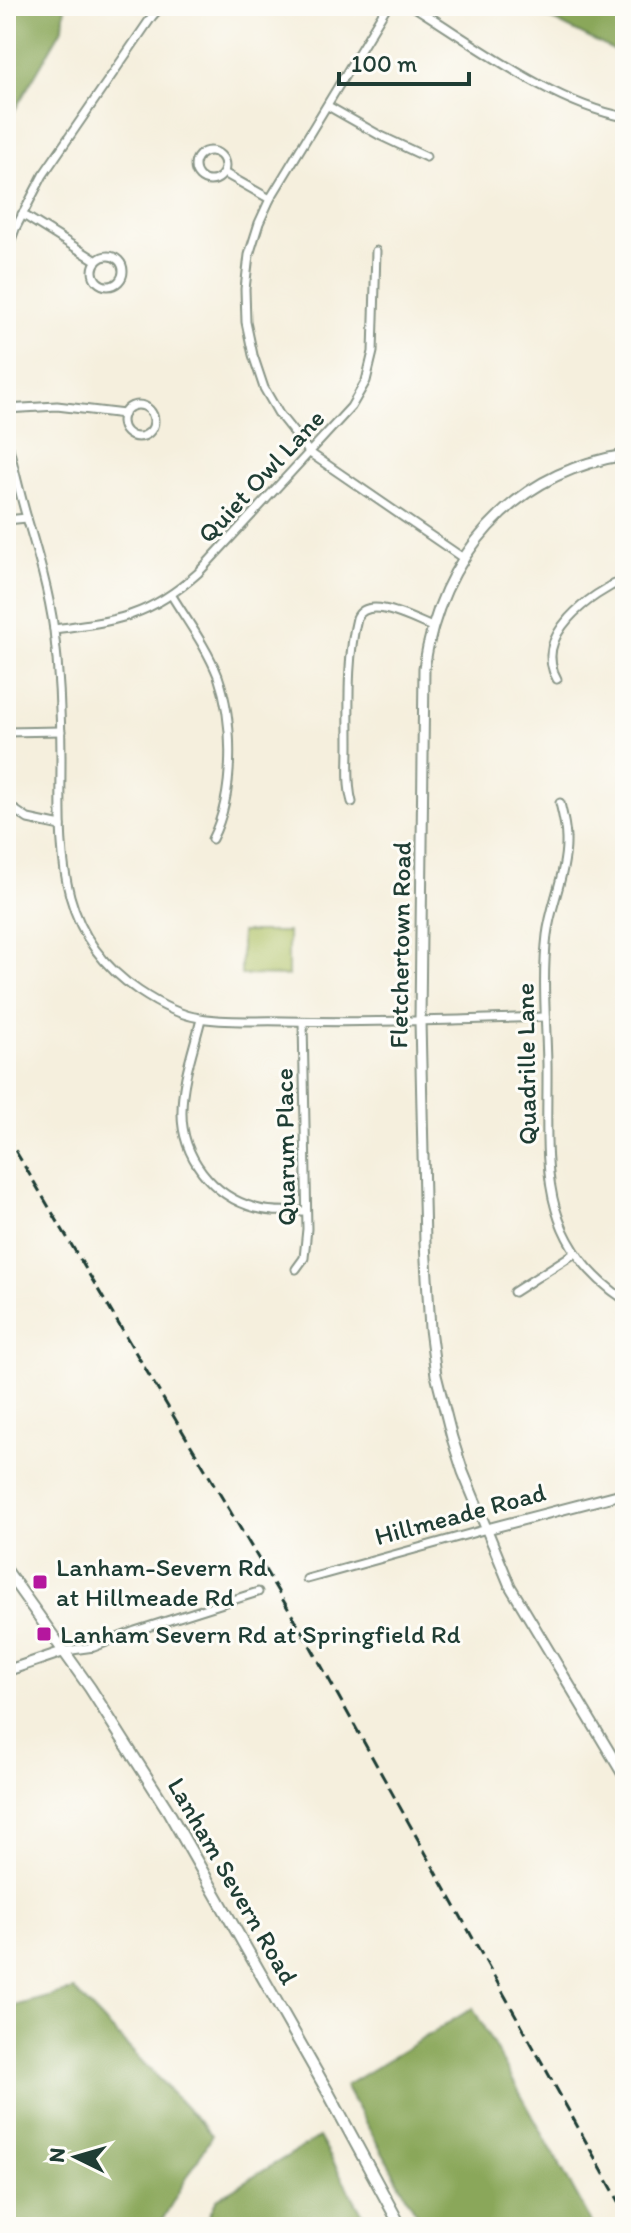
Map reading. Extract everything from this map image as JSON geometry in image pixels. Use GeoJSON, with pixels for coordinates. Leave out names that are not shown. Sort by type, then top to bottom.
{"type":"FeatureCollection","features":[{"type":"Feature","properties":{"kind":"main road","name":"Lanham Severn Road"},"geometry":{"type":"LineString","coordinates":[[6,1570],[65,1651],[167,1809],[401,2227]]}},
{"type":"Feature","properties":{"kind":"street"},"geometry":{"type":"LineString","coordinates":[[143,6],[153,15]]}},
{"type":"Feature","properties":{"kind":"street"},"geometry":{"type":"LineString","coordinates":[[6,253],[43,175],[162,6]]}},
{"type":"Feature","properties":{"kind":"street"},"geometry":{"type":"LineString","coordinates":[[387,6],[270,199],[259,223],[249,255],[245,289],[246,322],[264,388],[279,414],[310,453],[463,558]]}},
{"type":"Feature","properties":{"kind":"street"},"geometry":{"type":"LineString","coordinates":[[413,6],[569,100],[625,117]]}},
{"type":"Feature","properties":{"kind":"street"},"geometry":{"type":"LineString","coordinates":[[328,106],[426,157]]}},
{"type":"Feature","properties":{"kind":"street"},"geometry":{"type":"LineString","coordinates":[[207,151],[217,152],[224,159],[224,173],[213,181],[203,180],[195,169],[196,159],[207,151]]}},
{"type":"Feature","properties":{"kind":"street"},"geometry":{"type":"LineString","coordinates":[[224,173],[270,199]]}},
{"type":"Feature","properties":{"kind":"street"},"geometry":{"type":"LineString","coordinates":[[22,214],[97,261]]}},
{"type":"Feature","properties":{"kind":"street","name":"Quiet Owl Lane"},"geometry":{"type":"LineString","coordinates":[[54,629],[110,622],[152,607],[172,596],[198,573],[351,407],[366,381],[373,352],[376,251]]}},
{"type":"Feature","properties":{"kind":"street"},"geometry":{"type":"LineString","coordinates":[[106,256],[119,260],[124,269],[120,282],[106,287],[97,283],[93,274],[97,261],[106,256]]}},
{"type":"Feature","properties":{"kind":"street"},"geometry":{"type":"LineString","coordinates":[[6,409],[67,406],[124,414],[135,405],[145,407],[153,418],[152,428],[145,435],[131,435],[122,423],[124,414]]}},
{"type":"Feature","properties":{"kind":"street"},"geometry":{"type":"LineString","coordinates":[[6,436],[37,546],[54,629],[66,885],[80,924],[93,947],[110,967],[146,996],[201,1019],[303,1022],[545,1017]]}},
{"type":"Feature","properties":{"kind":"street","name":"Fletchertown Road"},"geometry":{"type":"LineString","coordinates":[[625,455],[583,465],[555,477],[532,490],[495,521],[463,558],[432,627],[424,668],[423,695],[420,1021],[430,1329],[436,1375],[452,1438],[463,1472],[517,1599],[625,1778]]}},
{"type":"Feature","properties":{"kind":"street"},"geometry":{"type":"LineString","coordinates":[[6,520],[27,518]]}},
{"type":"Feature","properties":{"kind":"street"},"geometry":{"type":"LineString","coordinates":[[557,679],[552,671],[552,650],[565,624],[578,607],[598,591],[625,579]]}},
{"type":"Feature","properties":{"kind":"street"},"geometry":{"type":"LineString","coordinates":[[172,596],[214,667],[224,699],[228,725],[228,766],[222,817],[212,839]]}},
{"type":"Feature","properties":{"kind":"street"},"geometry":{"type":"LineString","coordinates":[[352,802],[349,786],[351,657],[360,611],[381,608],[432,627]]}},
{"type":"Feature","properties":{"kind":"street"},"geometry":{"type":"LineString","coordinates":[[6,732],[61,731]]}},
{"type":"Feature","properties":{"kind":"street","name":"Quadrille Lane"},"geometry":{"type":"LineString","coordinates":[[560,803],[565,826],[565,856],[548,932],[544,989],[549,1182],[559,1223],[575,1253],[603,1283],[625,1300]]}},
{"type":"Feature","properties":{"kind":"street"},"geometry":{"type":"LineString","coordinates":[[6,804],[28,819],[61,826]]}},
{"type":"Feature","properties":{"kind":"street"},"geometry":{"type":"LineString","coordinates":[[201,1019],[182,1102],[183,1125],[198,1167],[216,1187],[233,1199],[257,1209],[305,1211]]}},
{"type":"Feature","properties":{"kind":"street","name":"Quarum Place"},"geometry":{"type":"LineString","coordinates":[[296,1269],[304,1258],[307,1229],[303,1022]]}},
{"type":"Feature","properties":{"kind":"street"},"geometry":{"type":"LineString","coordinates":[[514,1292],[575,1253]]}},
{"type":"Feature","properties":{"kind":"street","name":"Hillmeade Road"},"geometry":{"type":"LineString","coordinates":[[307,1579],[625,1493]]}},
{"type":"Feature","properties":{"kind":"street"},"geometry":{"type":"LineString","coordinates":[[6,1671],[65,1651],[94,1647],[258,1592]]}},
{"type":"Feature","properties":{"kind":"green space"},"geometry":{"type":"Polygon","coordinates":[[[6,6],[65,6],[63,27],[6,125],[6,6]]]}},
{"type":"Feature","properties":{"kind":"green space"},"geometry":{"type":"Polygon","coordinates":[[[519,6],[625,6],[625,56],[557,22],[519,6]]]}},
{"type":"Feature","properties":{"kind":"green space"},"geometry":{"type":"Polygon","coordinates":[[[241,932],[288,932],[288,976],[241,975],[241,932]]]}},
{"type":"Feature","properties":{"kind":"green space"},"geometry":{"type":"Polygon","coordinates":[[[74,1990],[212,2135],[158,2227],[6,2227],[6,2008],[74,1990]]]}},
{"type":"Feature","properties":{"kind":"green space"},"geometry":{"type":"Polygon","coordinates":[[[473,2008],[594,2227],[424,2227],[345,2086],[473,2008]]]}},
{"type":"Feature","properties":{"kind":"green space"},"geometry":{"type":"Polygon","coordinates":[[[319,2137],[370,2227],[204,2227],[217,2199],[319,2137]]]}},
{"type":"Feature","properties":{"kind":"railway"},"geometry":{"type":"LineString","coordinates":[[6,1135],[311,1647],[625,2212]]}},
{"type":"Feature","properties":{"kind":"place","name":"Lanham-Severn Rd at Hillmeade Rd"},"geometry":{"type":"Point","coordinates":[40,1582]}},
{"type":"Feature","properties":{"kind":"place","name":"Lanham Severn Rd at Springfield Rd"},"geometry":{"type":"Point","coordinates":[44,1634]}}]}
